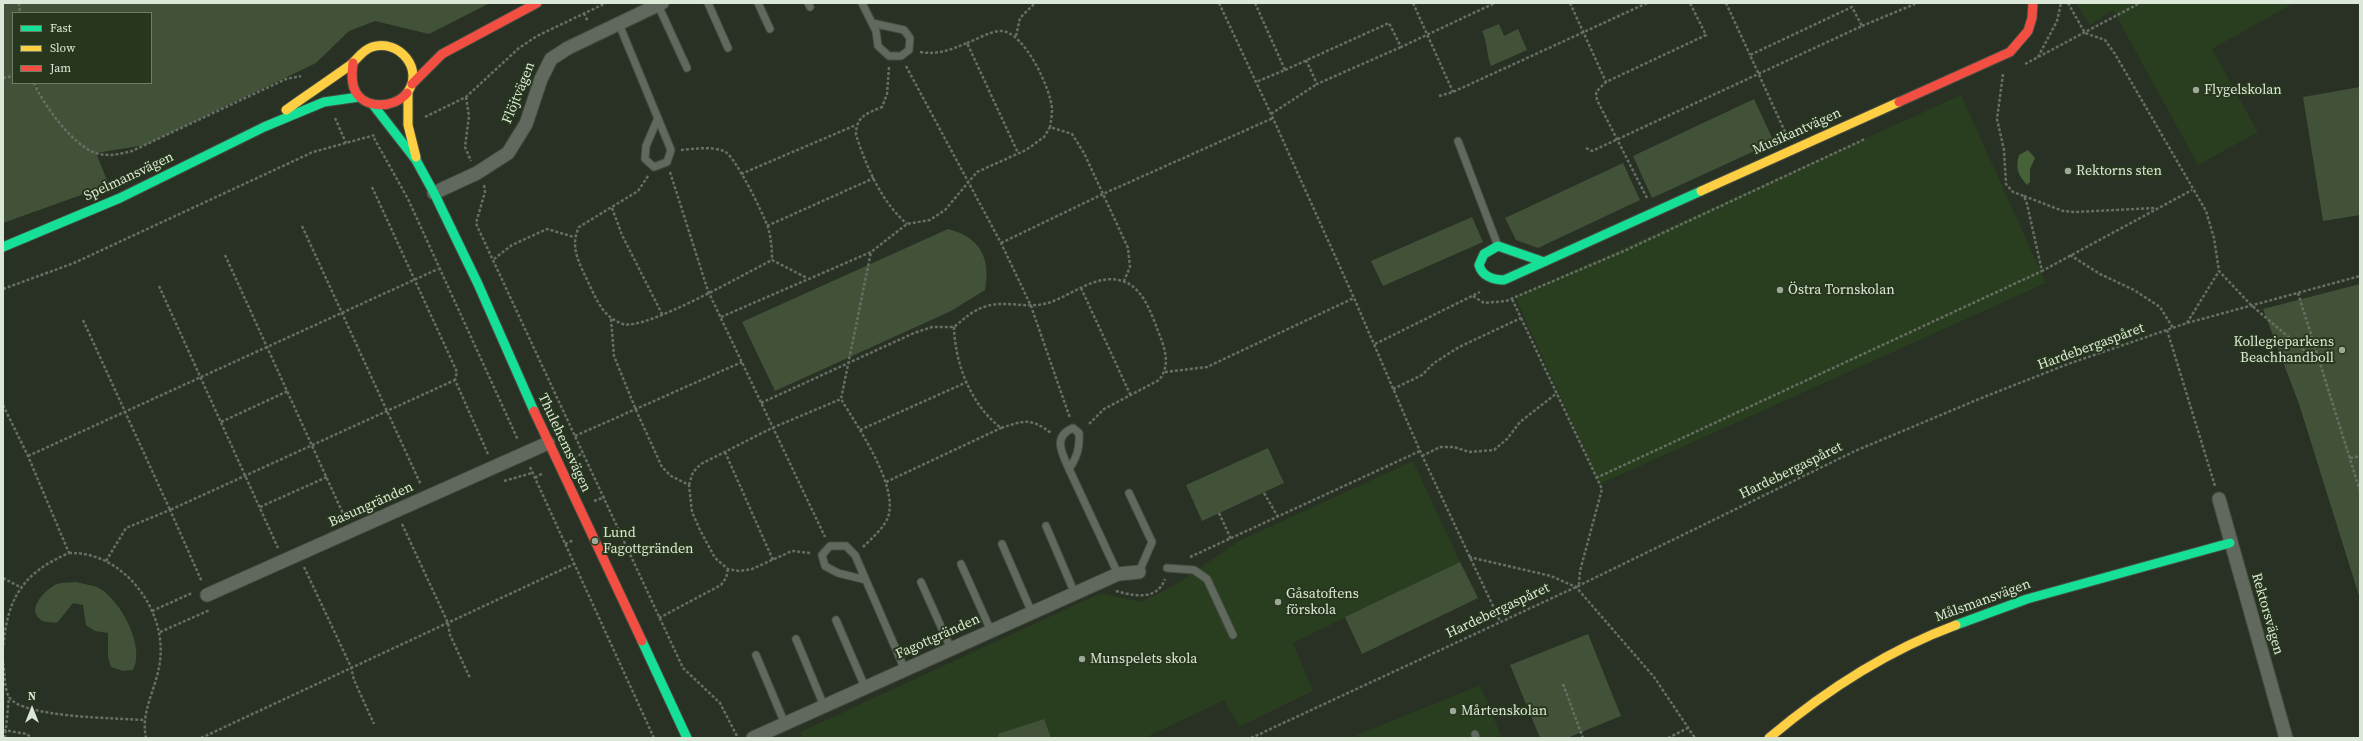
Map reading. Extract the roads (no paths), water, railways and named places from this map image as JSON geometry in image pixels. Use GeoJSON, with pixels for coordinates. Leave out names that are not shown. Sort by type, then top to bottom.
{"type":"FeatureCollection","features":[{"type":"Feature","properties":{"kind":"street"},"geometry":{"type":"LineString","coordinates":[[353,63],[351,75],[353,88],[359,97],[374,106],[386,107],[400,102],[410,88],[442,54],[537,3]]}},
{"type":"Feature","properties":{"kind":"street","name":"Musikantvägen"},"geometry":{"type":"LineString","coordinates":[[1498,246],[1485,253],[1479,261],[1480,270],[1486,277],[1494,281],[1504,280],[1793,148],[2010,52],[2023,42],[2032,26],[2033,3]]}},
{"type":"Feature","properties":{"kind":"street","name":"Flöjtvägen"},"geometry":{"type":"LineString","coordinates":[[434,193],[498,161],[515,144],[526,124],[541,79],[551,59],[568,48],[660,4]]}},
{"type":"Feature","properties":{"kind":"street","name":"Spelmansvägen"},"geometry":{"type":"LineString","coordinates":[[264,127],[314,89],[353,63],[362,52],[372,46],[389,45],[409,55],[411,64],[410,88]]}},
{"type":"Feature","properties":{"kind":"street"},"geometry":{"type":"LineString","coordinates":[[427,54],[442,54]]}},
{"type":"Feature","properties":{"kind":"street","name":"Thulehemsvägen"},"geometry":{"type":"LineString","coordinates":[[410,88],[408,124],[416,160]]}},
{"type":"Feature","properties":{"kind":"street","name":"Spelmansvägen"},"geometry":{"type":"LineString","coordinates":[[3,247],[120,198],[264,127],[324,102],[359,97]]}},
{"type":"Feature","properties":{"kind":"street","name":"Thulehemsvägen"},"geometry":{"type":"LineString","coordinates":[[374,106],[391,130],[416,160],[434,193],[478,284],[548,443],[687,738]]}},
{"type":"Feature","properties":{"kind":"street"},"geometry":{"type":"LineString","coordinates":[[1498,246],[1544,262]]}},
{"type":"Feature","properties":{"kind":"street","name":"Basungränden"},"geometry":{"type":"LineString","coordinates":[[206,592],[284,562],[548,443]]}},
{"type":"Feature","properties":{"kind":"street","name":"Rektorsvägen"},"geometry":{"type":"LineString","coordinates":[[2219,499],[2230,543],[2286,738]]}},
{"type":"Feature","properties":{"kind":"street","name":"Målsmansvägen"},"geometry":{"type":"LineString","coordinates":[[1769,738],[1808,705],[1866,667],[1925,637],[2027,599],[2230,543]]}},
{"type":"Feature","properties":{"kind":"street","name":"Fagottgränden"},"geometry":{"type":"LineString","coordinates":[[753,738],[1118,574],[1139,572]]}},
{"type":"Feature","properties":{"kind":"lane"},"geometry":{"type":"LineString","coordinates":[[708,3],[728,48]]}},
{"type":"Feature","properties":{"kind":"lane"},"geometry":{"type":"LineString","coordinates":[[758,3],[770,29]]}},
{"type":"Feature","properties":{"kind":"lane"},"geometry":{"type":"LineString","coordinates":[[862,3],[872,24],[876,31],[878,46],[890,56],[901,56],[909,50],[910,38],[904,30],[872,24]]}},
{"type":"Feature","properties":{"kind":"lane"},"geometry":{"type":"LineString","coordinates":[[660,4],[687,68]]}},
{"type":"Feature","properties":{"kind":"lane"},"geometry":{"type":"LineString","coordinates":[[619,24],[658,118],[671,150],[667,162],[654,167],[645,159],[646,146],[658,118]]}},
{"type":"Feature","properties":{"kind":"lane"},"geometry":{"type":"LineString","coordinates":[[1458,141],[1498,246]]}},
{"type":"Feature","properties":{"kind":"lane"},"geometry":{"type":"LineString","coordinates":[[1069,469],[1078,456],[1076,430],[1065,432],[1060,439],[1062,453],[1069,469],[1118,574]]}},
{"type":"Feature","properties":{"kind":"lane"},"geometry":{"type":"LineString","coordinates":[[1129,493],[1152,542],[1139,572]]}},
{"type":"Feature","properties":{"kind":"lane"},"geometry":{"type":"LineString","coordinates":[[1046,526],[1075,594]]}},
{"type":"Feature","properties":{"kind":"lane"},"geometry":{"type":"LineString","coordinates":[[1002,544],[1032,613]]}},
{"type":"Feature","properties":{"kind":"lane"},"geometry":{"type":"LineString","coordinates":[[866,580],[838,573],[825,566],[822,555],[830,546],[846,546],[855,555],[866,580],[905,670]]}},
{"type":"Feature","properties":{"kind":"lane"},"geometry":{"type":"LineString","coordinates":[[960,564],[991,631]]}},
{"type":"Feature","properties":{"kind":"lane"},"geometry":{"type":"LineString","coordinates":[[1167,568],[1194,570],[1207,579],[1234,635]]}},
{"type":"Feature","properties":{"kind":"lane"},"geometry":{"type":"LineString","coordinates":[[921,582],[951,649]]}},
{"type":"Feature","properties":{"kind":"lane"},"geometry":{"type":"LineString","coordinates":[[836,620],[865,688]]}},
{"type":"Feature","properties":{"kind":"lane"},"geometry":{"type":"LineString","coordinates":[[796,639],[824,706]]}},
{"type":"Feature","properties":{"kind":"lane"},"geometry":{"type":"LineString","coordinates":[[756,655],[785,724]]}},
{"type":"Feature","properties":{"kind":"place","name":"Flygelskolan"},"geometry":{"type":"Point","coordinates":[2196,90]}},
{"type":"Feature","properties":{"kind":"place","name":"Rektorns sten"},"geometry":{"type":"Point","coordinates":[2068,171]}},
{"type":"Feature","properties":{"kind":"place","name":"Östra Tornskolan"},"geometry":{"type":"Point","coordinates":[1780,290]}},
{"type":"Feature","properties":{"kind":"place","name":"Kollegieparkens Beachhandboll"},"geometry":{"type":"Point","coordinates":[2342,350]}},
{"type":"Feature","properties":{"kind":"place","name":"Lund Fagottgränden"},"geometry":{"type":"Point","coordinates":[595,541]}},
{"type":"Feature","properties":{"kind":"place","name":"Gåsatoftens förskola"},"geometry":{"type":"Point","coordinates":[1278,602]}},
{"type":"Feature","properties":{"kind":"place","name":"Munspelets skola"},"geometry":{"type":"Point","coordinates":[1082,659]}},
{"type":"Feature","properties":{"kind":"place","name":"Mårtenskolan"},"geometry":{"type":"Point","coordinates":[1453,711]}}]}
